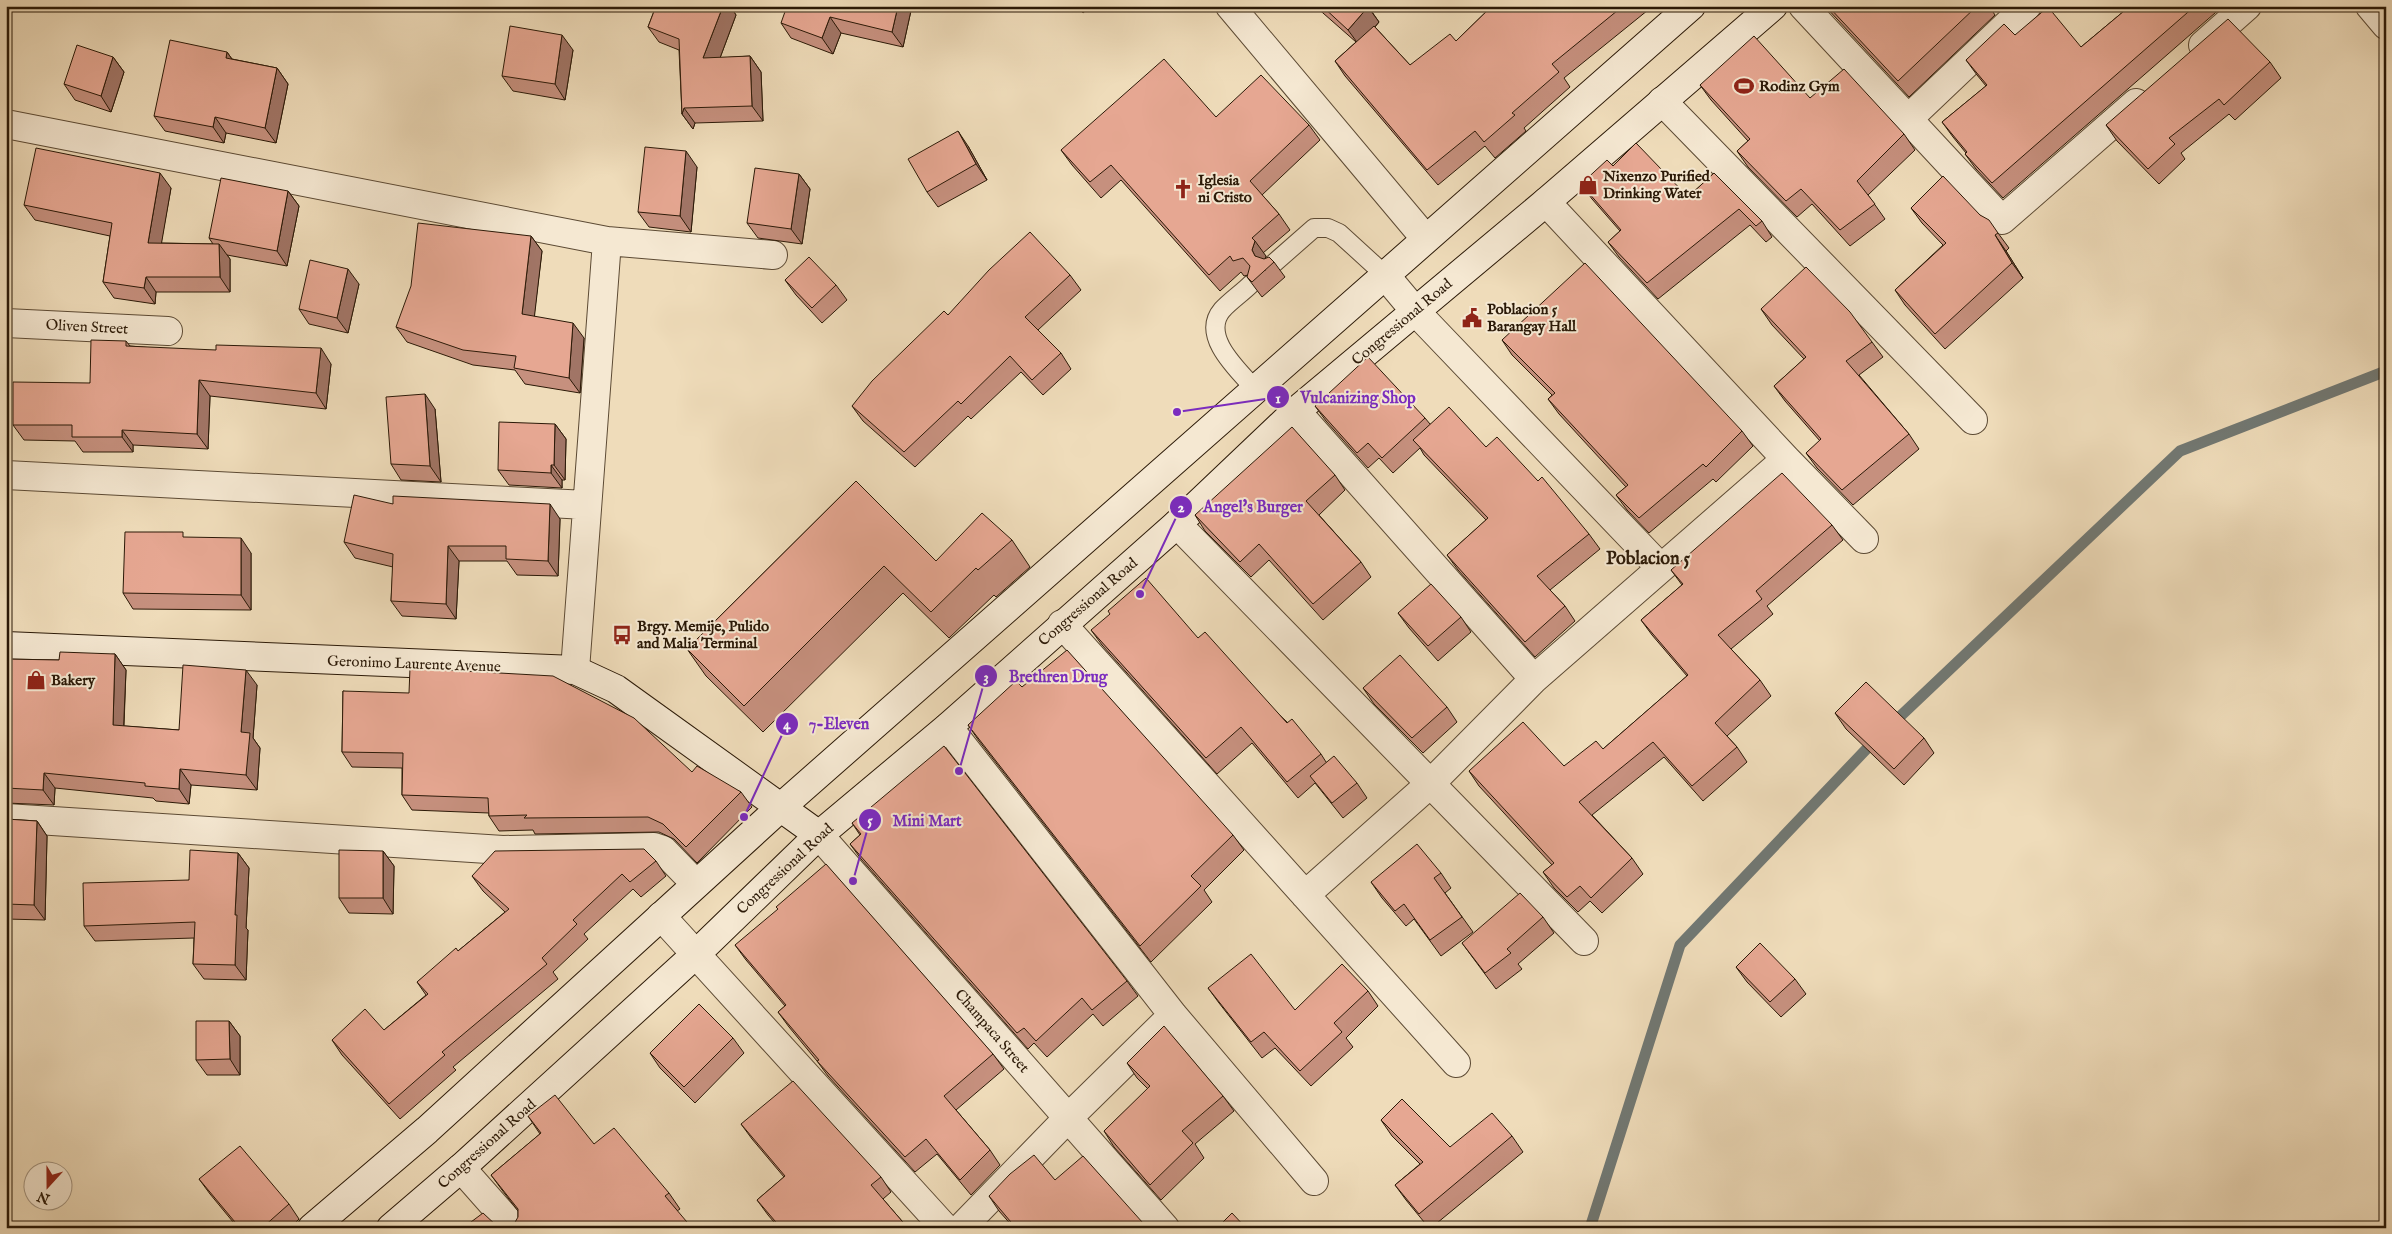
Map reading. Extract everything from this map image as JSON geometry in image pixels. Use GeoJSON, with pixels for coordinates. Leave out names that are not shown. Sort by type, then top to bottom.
{"type":"FeatureCollection","features":[{"type":"Feature","properties":{"kind":"street"},"geometry":{"type":"LineString","coordinates":[[1230,6],[1425,238]]}},
{"type":"Feature","properties":{"kind":"street"},"geometry":{"type":"LineString","coordinates":[[312,1228],[427,1130],[780,808],[1384,274],[1691,6]]}},
{"type":"Feature","properties":{"kind":"street","name":"Congressional Road"},"geometry":{"type":"LineString","coordinates":[[391,1228],[461,1168],[695,955],[819,835],[948,727],[1177,524],[1296,411],[1546,202],[1773,6]]}},
{"type":"Feature","properties":{"kind":"street"},"geometry":{"type":"LineString","coordinates":[[1803,6],[2002,220],[2158,84]]}},
{"type":"Feature","properties":{"kind":"street"},"geometry":{"type":"LineString","coordinates":[[1908,119],[2027,6]]}},
{"type":"Feature","properties":{"kind":"street"},"geometry":{"type":"LineString","coordinates":[[2187,58],[2247,6]]}},
{"type":"Feature","properties":{"kind":"street"},"geometry":{"type":"LineString","coordinates":[[2370,6],[2386,25]]}},
{"type":"Feature","properties":{"kind":"street"},"geometry":{"type":"LineString","coordinates":[[1662,101],[1973,420]]}},
{"type":"Feature","properties":{"kind":"street"},"geometry":{"type":"LineString","coordinates":[[6,124],[607,241],[773,255]]}},
{"type":"Feature","properties":{"kind":"street"},"geometry":{"type":"LineString","coordinates":[[1546,202],[1786,459],[1864,539]]}},
{"type":"Feature","properties":{"kind":"street"},"geometry":{"type":"LineString","coordinates":[[575,670],[607,241]]}},
{"type":"Feature","properties":{"kind":"street"},"geometry":{"type":"LineString","coordinates":[[1384,274],[1415,311],[1660,567]]}},
{"type":"Feature","properties":{"kind":"street","name":"Oliven Street"},"geometry":{"type":"LineString","coordinates":[[6,323],[168,331]]}},
{"type":"Feature","properties":{"kind":"street"},"geometry":{"type":"LineString","coordinates":[[1296,411],[1534,679]]}},
{"type":"Feature","properties":{"kind":"street"},"geometry":{"type":"LineString","coordinates":[[1305,895],[1430,784],[1534,679],[1660,567],[1786,459]]}},
{"type":"Feature","properties":{"kind":"street"},"geometry":{"type":"LineString","coordinates":[[6,475],[587,506]]}},
{"type":"Feature","properties":{"kind":"street"},"geometry":{"type":"LineString","coordinates":[[1177,524],[1584,942]]}},
{"type":"Feature","properties":{"kind":"street"},"geometry":{"type":"LineString","coordinates":[[1062,624],[1456,1063]]}},
{"type":"Feature","properties":{"kind":"street","name":"Geronimo Laurente Avenue"},"geometry":{"type":"LineString","coordinates":[[6,646],[575,670],[616,689],[780,808]]}},
{"type":"Feature","properties":{"kind":"street"},"geometry":{"type":"LineString","coordinates":[[948,727],[1173,1015],[1314,1181]]}},
{"type":"Feature","properties":{"kind":"street","name":"Champaca Street"},"geometry":{"type":"LineString","coordinates":[[780,808],[819,835],[1165,1228]]}},
{"type":"Feature","properties":{"kind":"street"},"geometry":{"type":"LineString","coordinates":[[6,818],[503,850],[654,848],[663,850],[696,884]]}},
{"type":"Feature","properties":{"kind":"street"},"geometry":{"type":"LineString","coordinates":[[661,916],[945,1228]]}},
{"type":"Feature","properties":{"kind":"street"},"geometry":{"type":"LineString","coordinates":[[961,1228],[1068,1118],[1173,1015]]}},
{"type":"Feature","properties":{"kind":"street"},"geometry":{"type":"LineString","coordinates":[[461,1168],[514,1228]]}},
{"type":"Feature","properties":{"kind":"lane"},"geometry":{"type":"LineString","coordinates":[[1273,264],[1314,228],[1328,228],[1339,233],[1384,274]]}},
{"type":"Feature","properties":{"kind":"lane"},"geometry":{"type":"LineString","coordinates":[[1251,284],[1222,311],[1215,323],[1217,338],[1230,361],[1254,389]]}},
{"type":"Feature","properties":{"kind":"building"},"geometry":{"type":"Polygon","coordinates":[[[656,6],[723,6],[703,58],[750,56],[752,106],[684,108],[682,114],[679,39],[648,27],[656,6]]]}},
{"type":"Feature","properties":{"kind":"building"},"geometry":{"type":"Polygon","coordinates":[[[787,6],[898,6],[892,32],[830,17],[822,38],[781,23],[787,6]]]}},
{"type":"Feature","properties":{"kind":"building"},"geometry":{"type":"Polygon","coordinates":[[[1322,6],[1368,6],[1368,7],[1348,30],[1322,6]]]}},
{"type":"Feature","properties":{"kind":"building"},"geometry":{"type":"Polygon","coordinates":[[[1492,6],[1623,6],[1552,64],[1559,72],[1512,113],[1515,115],[1484,142],[1475,131],[1427,170],[1335,61],[1374,26],[1410,65],[1450,34],[1456,41],[1492,6]]]}},
{"type":"Feature","properties":{"kind":"building"},"geometry":{"type":"Polygon","coordinates":[[[1828,6],[1977,6],[1898,81],[1828,6]]]}},
{"type":"Feature","properties":{"kind":"building"},"geometry":{"type":"Polygon","coordinates":[[[2130,6],[2195,6],[1992,183],[1965,154],[1967,152],[1942,122],[1987,85],[1966,60],[2004,24],[2015,35],[2048,7],[2081,47],[2130,6]]]}},
{"type":"Feature","properties":{"kind":"building"},"geometry":{"type":"Polygon","coordinates":[[[2228,19],[2270,62],[2224,105],[2219,99],[2169,138],[2175,144],[2148,169],[2106,125],[2228,19]]]}},
{"type":"Feature","properties":{"kind":"building"},"geometry":{"type":"Polygon","coordinates":[[[510,26],[562,35],[555,84],[502,76],[510,26]]]}},
{"type":"Feature","properties":{"kind":"building"},"geometry":{"type":"Polygon","coordinates":[[[1754,36],[1810,98],[1844,69],[1904,134],[1857,181],[1875,204],[1840,230],[1801,189],[1786,201],[1737,151],[1750,139],[1700,85],[1754,36]]]}},
{"type":"Feature","properties":{"kind":"building"},"geometry":{"type":"Polygon","coordinates":[[[170,40],[227,52],[226,58],[277,68],[265,128],[215,117],[213,127],[154,116],[170,40]]]}},
{"type":"Feature","properties":{"kind":"building"},"geometry":{"type":"Polygon","coordinates":[[[77,45],[113,57],[101,96],[64,84],[77,45]]]}},
{"type":"Feature","properties":{"kind":"building","name":"Iglesia ni Cristo"},"geometry":{"type":"Polygon","coordinates":[[[1164,59],[1216,117],[1261,75],[1309,125],[1250,181],[1279,214],[1252,238],[1255,241],[1252,250],[1255,256],[1264,259],[1269,257],[1274,262],[1252,282],[1247,277],[1250,266],[1243,258],[1233,261],[1230,256],[1209,275],[1111,165],[1090,182],[1061,150],[1164,59]]]}},
{"type":"Feature","properties":{"kind":"building"},"geometry":{"type":"Polygon","coordinates":[[[958,131],[976,164],[927,192],[908,159],[958,131]]]}},
{"type":"Feature","properties":{"kind":"building"},"geometry":{"type":"Polygon","coordinates":[[[1636,143],[1688,197],[1714,173],[1762,221],[1756,226],[1739,209],[1647,283],[1608,242],[1621,230],[1581,184],[1607,160],[1613,166],[1636,143]]]}},
{"type":"Feature","properties":{"kind":"building"},"geometry":{"type":"Polygon","coordinates":[[[645,147],[686,151],[680,216],[638,212],[645,147]]]}},
{"type":"Feature","properties":{"kind":"building"},"geometry":{"type":"Polygon","coordinates":[[[36,148],[160,173],[148,243],[219,244],[220,277],[146,277],[144,288],[103,282],[112,223],[24,205],[36,148]]]}},
{"type":"Feature","properties":{"kind":"building"},"geometry":{"type":"Polygon","coordinates":[[[755,168],[799,174],[791,229],[747,223],[755,168]]]}},
{"type":"Feature","properties":{"kind":"building"},"geometry":{"type":"Polygon","coordinates":[[[1943,176],[1980,215],[1989,220],[1998,233],[1995,235],[2012,263],[1935,334],[1895,290],[1946,243],[1911,208],[1943,176]]]}},
{"type":"Feature","properties":{"kind":"building"},"geometry":{"type":"Polygon","coordinates":[[[221,178],[288,191],[277,251],[209,238],[221,178]]]}},
{"type":"Feature","properties":{"kind":"building"},"geometry":{"type":"Polygon","coordinates":[[[418,223],[531,236],[522,314],[573,323],[569,378],[514,368],[516,356],[463,350],[396,327],[411,286],[418,223]]]}},
{"type":"Feature","properties":{"kind":"building"},"geometry":{"type":"Polygon","coordinates":[[[1030,232],[1070,275],[1025,317],[1061,353],[1032,380],[1010,356],[961,404],[958,401],[904,452],[852,406],[872,381],[944,311],[948,315],[989,270],[1030,232]]]}},
{"type":"Feature","properties":{"kind":"building"},"geometry":{"type":"Polygon","coordinates":[[[809,257],[836,285],[812,308],[785,280],[809,257]]]}},
{"type":"Feature","properties":{"kind":"building"},"geometry":{"type":"Polygon","coordinates":[[[310,260],[348,269],[337,318],[299,309],[310,260]]]}},
{"type":"Feature","properties":{"kind":"building"},"geometry":{"type":"Polygon","coordinates":[[[1585,263],[1742,431],[1706,467],[1703,464],[1639,518],[1616,495],[1628,485],[1548,399],[1555,393],[1502,340],[1585,263]]]}},
{"type":"Feature","properties":{"kind":"building"},"geometry":{"type":"Polygon","coordinates":[[[1806,267],[1850,312],[1872,342],[1846,361],[1909,434],[1842,490],[1806,453],[1821,439],[1774,386],[1806,357],[1761,309],[1806,267]]]}},
{"type":"Feature","properties":{"kind":"building"},"geometry":{"type":"Polygon","coordinates":[[[91,340],[126,341],[126,346],[216,350],[216,345],[321,348],[316,393],[199,380],[197,434],[122,430],[122,437],[72,437],[72,425],[13,425],[13,382],[90,383],[91,340]]]}},
{"type":"Feature","properties":{"kind":"building"},"geometry":{"type":"Polygon","coordinates":[[[1368,357],[1425,418],[1382,458],[1368,443],[1357,453],[1315,406],[1368,357]]]}},
{"type":"Feature","properties":{"kind":"building"},"geometry":{"type":"Polygon","coordinates":[[[425,394],[430,466],[391,464],[386,397],[425,394]]]}},
{"type":"Feature","properties":{"kind":"building"},"geometry":{"type":"Polygon","coordinates":[[[1449,407],[1486,447],[1497,437],[1538,481],[1542,477],[1589,534],[1537,576],[1565,606],[1525,642],[1447,555],[1488,518],[1413,440],[1449,407]]]}},
{"type":"Feature","properties":{"kind":"building"},"geometry":{"type":"Polygon","coordinates":[[[499,422],[555,424],[554,465],[551,465],[551,473],[498,470],[499,422]]]}},
{"type":"Feature","properties":{"kind":"building"},"geometry":{"type":"Polygon","coordinates":[[[1292,427],[1335,475],[1306,501],[1361,562],[1313,604],[1259,544],[1240,562],[1195,515],[1292,427]]]}},
{"type":"Feature","properties":{"kind":"building"},"geometry":{"type":"Polygon","coordinates":[[[1782,473],[1832,525],[1756,591],[1762,599],[1718,635],[1760,680],[1715,723],[1737,747],[1692,786],[1653,742],[1579,802],[1632,858],[1591,898],[1580,886],[1567,897],[1543,872],[1554,863],[1469,771],[1523,722],[1564,766],[1596,741],[1603,749],[1688,675],[1641,620],[1683,584],[1671,570],[1782,473]]]}},
{"type":"Feature","properties":{"kind":"building"},"geometry":{"type":"Polygon","coordinates":[[[856,481],[936,561],[982,513],[1012,540],[978,570],[976,568],[931,612],[884,566],[744,706],[687,649],[856,481]]]}},
{"type":"Feature","properties":{"kind":"building"},"geometry":{"type":"Polygon","coordinates":[[[354,495],[393,504],[393,496],[550,504],[548,561],[506,559],[506,546],[448,546],[446,604],[391,601],[393,554],[344,542],[354,495]]]}},
{"type":"Feature","properties":{"kind":"building"},"geometry":{"type":"Polygon","coordinates":[[[125,532],[183,532],[183,537],[241,538],[241,595],[123,593],[125,532]]]}},
{"type":"Feature","properties":{"kind":"building"},"geometry":{"type":"Polygon","coordinates":[[[1146,578],[1198,638],[1205,632],[1287,723],[1292,719],[1321,754],[1287,782],[1241,727],[1206,758],[1091,630],[1110,614],[1108,611],[1146,578]]]}},
{"type":"Feature","properties":{"kind":"building"},"geometry":{"type":"Polygon","coordinates":[[[1431,584],[1461,617],[1428,646],[1398,613],[1431,584]]]}},
{"type":"Feature","properties":{"kind":"building"},"geometry":{"type":"Polygon","coordinates":[[[1067,650],[1233,835],[1191,876],[1201,886],[1140,946],[968,725],[1016,681],[1022,687],[1067,650]]]}},
{"type":"Feature","properties":{"kind":"building"},"geometry":{"type":"Polygon","coordinates":[[[60,652],[115,654],[113,725],[179,730],[183,665],[246,670],[241,732],[250,733],[246,775],[180,769],[179,789],[145,786],[145,783],[44,773],[43,790],[6,788],[6,659],[59,660],[60,652]]]}},
{"type":"Feature","properties":{"kind":"building"},"geometry":{"type":"Polygon","coordinates":[[[1400,655],[1447,707],[1412,738],[1363,688],[1400,655]]]}},
{"type":"Feature","properties":{"kind":"building"},"geometry":{"type":"Polygon","coordinates":[[[410,668],[553,676],[634,718],[692,772],[697,766],[741,792],[686,847],[663,824],[648,817],[524,818],[527,815],[489,816],[488,798],[402,795],[403,753],[342,752],[343,691],[409,693],[410,668]]]}},
{"type":"Feature","properties":{"kind":"building"},"geometry":{"type":"Polygon","coordinates":[[[1866,682],[1924,738],[1894,769],[1835,713],[1866,682]]]}},
{"type":"Feature","properties":{"kind":"building"},"geometry":{"type":"Polygon","coordinates":[[[944,746],[1127,981],[1092,1010],[1082,998],[1036,1041],[1024,1028],[1017,1033],[850,844],[861,834],[852,823],[944,746]]]}},
{"type":"Feature","properties":{"kind":"building"},"geometry":{"type":"Polygon","coordinates":[[[1334,756],[1357,783],[1332,803],[1310,776],[1334,756]]]}},
{"type":"Feature","properties":{"kind":"building"},"geometry":{"type":"Polygon","coordinates":[[[6,819],[37,821],[34,905],[6,904],[6,819]]]}},
{"type":"Feature","properties":{"kind":"building"},"geometry":{"type":"Polygon","coordinates":[[[1417,844],[1441,873],[1434,878],[1462,917],[1430,940],[1404,904],[1395,911],[1371,882],[1417,844]]]}},
{"type":"Feature","properties":{"kind":"building"},"geometry":{"type":"Polygon","coordinates":[[[644,849],[656,861],[630,882],[622,874],[573,920],[577,924],[542,958],[547,964],[442,1052],[445,1055],[389,1104],[332,1040],[365,1009],[384,1030],[428,994],[417,982],[456,948],[458,951],[509,909],[472,876],[495,851],[644,849]]]}},
{"type":"Feature","properties":{"kind":"building"},"geometry":{"type":"Polygon","coordinates":[[[190,850],[238,853],[235,965],[193,964],[195,922],[84,926],[83,883],[189,880],[190,850]]]}},
{"type":"Feature","properties":{"kind":"building"},"geometry":{"type":"Polygon","coordinates":[[[339,850],[383,851],[383,898],[339,898],[339,850]]]}},
{"type":"Feature","properties":{"kind":"building"},"geometry":{"type":"Polygon","coordinates":[[[826,864],[993,1054],[944,1096],[990,1150],[960,1180],[926,1139],[905,1157],[817,1061],[819,1060],[778,1012],[786,1005],[735,945],[778,909],[776,907],[826,864]]]}},
{"type":"Feature","properties":{"kind":"building"},"geometry":{"type":"Polygon","coordinates":[[[1520,893],[1543,917],[1507,949],[1511,953],[1485,973],[1462,943],[1520,893]]]}},
{"type":"Feature","properties":{"kind":"building"},"geometry":{"type":"Polygon","coordinates":[[[1760,943],[1795,979],[1770,1002],[1736,967],[1760,943]]]}},
{"type":"Feature","properties":{"kind":"building"},"geometry":{"type":"Polygon","coordinates":[[[1251,954],[1295,1010],[1342,964],[1368,991],[1334,1023],[1342,1032],[1300,1071],[1264,1032],[1251,1042],[1208,988],[1251,954]]]}},
{"type":"Feature","properties":{"kind":"building"},"geometry":{"type":"Polygon","coordinates":[[[699,1004],[733,1038],[684,1087],[650,1053],[699,1004]]]}},
{"type":"Feature","properties":{"kind":"building"},"geometry":{"type":"Polygon","coordinates":[[[196,1021],[229,1021],[230,1059],[196,1060],[196,1021]]]}},
{"type":"Feature","properties":{"kind":"building"},"geometry":{"type":"Polygon","coordinates":[[[1164,1026],[1223,1096],[1182,1131],[1193,1143],[1150,1185],[1104,1131],[1150,1086],[1127,1063],[1164,1026]]]}},
{"type":"Feature","properties":{"kind":"building"},"geometry":{"type":"Polygon","coordinates":[[[793,1081],[881,1177],[871,1185],[908,1228],[781,1228],[757,1200],[785,1176],[741,1124],[793,1081]]]}},
{"type":"Feature","properties":{"kind":"building"},"geometry":{"type":"Polygon","coordinates":[[[555,1095],[594,1144],[614,1128],[669,1193],[665,1196],[692,1228],[506,1228],[514,1224],[518,1217],[518,1209],[491,1175],[541,1133],[528,1116],[555,1095]]]}},
{"type":"Feature","properties":{"kind":"building"},"geometry":{"type":"Polygon","coordinates":[[[1402,1099],[1450,1147],[1492,1113],[1512,1136],[1419,1214],[1395,1185],[1423,1162],[1381,1120],[1402,1099]]]}},
{"type":"Feature","properties":{"kind":"building"},"geometry":{"type":"Polygon","coordinates":[[[240,1146],[289,1204],[262,1228],[240,1228],[199,1179],[240,1146]]]}},
{"type":"Feature","properties":{"kind":"building"},"geometry":{"type":"Polygon","coordinates":[[[1034,1155],[1055,1180],[1083,1156],[1143,1223],[1150,1228],[1016,1228],[989,1196],[1010,1174],[1034,1155]]]}},
{"type":"Feature","properties":{"kind":"building"},"geometry":{"type":"Polygon","coordinates":[[[483,1213],[498,1227],[503,1228],[463,1228],[483,1213]]]}},
{"type":"Feature","properties":{"kind":"building"},"geometry":{"type":"Polygon","coordinates":[[[1232,1213],[1246,1228],[1217,1228],[1232,1213]]]}},
{"type":"Feature","properties":{"kind":"building"},"geometry":{"type":"Polygon","coordinates":[[[160,1224],[163,1228],[155,1228],[160,1224]]]}},
{"type":"Feature","properties":{"kind":"waterway"},"geometry":{"type":"LineString","coordinates":[[1890,726],[2180,451],[2386,371]]}},
{"type":"Feature","properties":{"kind":"waterway"},"geometry":{"type":"LineString","coordinates":[[1590,1228],[1680,945],[1876,739]]}},
{"type":"Feature","properties":{"kind":"place","name":"Rodinz Gym"},"geometry":{"type":"Point","coordinates":[1744,86]}},
{"type":"Feature","properties":{"kind":"place","name":"Nixenzo Purified Drinking Water"},"geometry":{"type":"Point","coordinates":[1588,185]}},
{"type":"Feature","properties":{"kind":"place","name":"Iglesia ni Cristo"},"geometry":{"type":"Point","coordinates":[1183,189]}},
{"type":"Feature","properties":{"kind":"place","name":"Poblacion 5 Barangay Hall"},"geometry":{"type":"Point","coordinates":[1472,318]}},
{"type":"Feature","properties":{"kind":"place","name":"Vulcanizing Shop"},"geometry":{"type":"Point","coordinates":[1177,412]}},
{"type":"Feature","properties":{"kind":"place","name":"Angel's Burger"},"geometry":{"type":"Point","coordinates":[1140,594]}},
{"type":"Feature","properties":{"kind":"place","name":"Brgy. Memije, Pulido and Malia Terminal"},"geometry":{"type":"Point","coordinates":[622,635]}},
{"type":"Feature","properties":{"kind":"place","name":"Bakery"},"geometry":{"type":"Point","coordinates":[36,680]}},
{"type":"Feature","properties":{"kind":"place","name":"Brethren Drug"},"geometry":{"type":"Point","coordinates":[959,771]}},
{"type":"Feature","properties":{"kind":"place","name":"7-Eleven"},"geometry":{"type":"Point","coordinates":[744,817]}},
{"type":"Feature","properties":{"kind":"place","name":"Mini Mart"},"geometry":{"type":"Point","coordinates":[853,881]}},
{"type":"Feature","properties":{"kind":"district","name":"Poblacion 5"},"geometry":{"type":"Point","coordinates":[1648,559]}}]}
